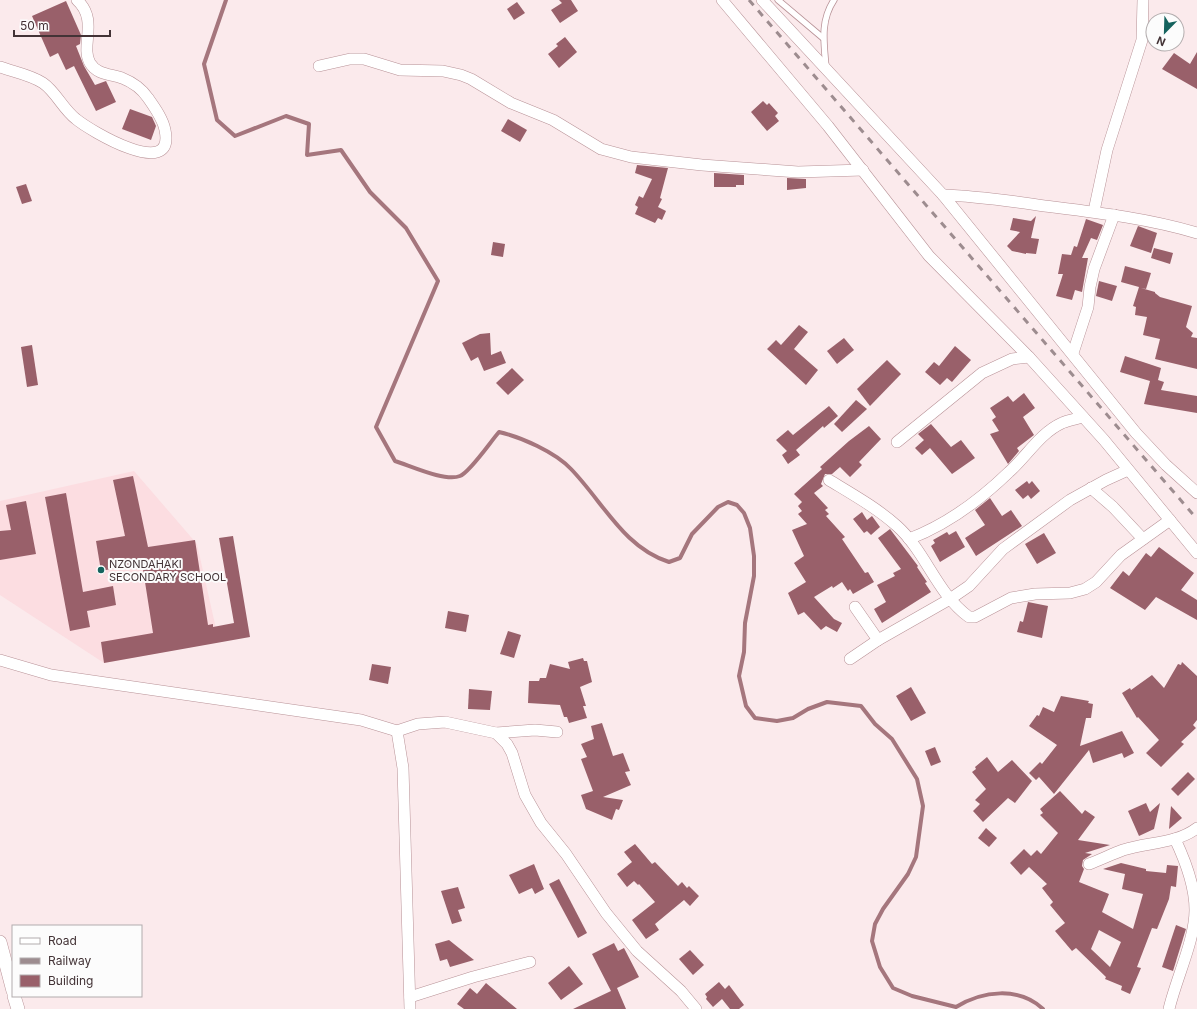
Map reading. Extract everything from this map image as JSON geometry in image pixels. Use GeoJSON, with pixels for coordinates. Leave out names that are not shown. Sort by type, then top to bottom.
{"type":"FeatureCollection","features":[{"type":"Feature","properties":{"kind":"street"},"geometry":{"type":"LineString","coordinates":[[0,67],[42,83],[74,118],[87,128],[141,152],[154,153],[161,150],[165,144],[166,136],[163,123],[148,98],[133,84],[122,78],[101,73],[90,64],[88,58],[89,36],[86,15],[84,9],[76,0]]}},
{"type":"Feature","properties":{"kind":"street"},"geometry":{"type":"LineString","coordinates":[[722,0],[828,126],[929,256],[1029,357],[1083,417],[1197,553]]}},
{"type":"Feature","properties":{"kind":"street"},"geometry":{"type":"LineString","coordinates":[[762,0],[944,195],[1136,433],[1166,465],[1196,491]]}},
{"type":"Feature","properties":{"kind":"street"},"geometry":{"type":"LineString","coordinates":[[1094,211],[1107,150],[1142,40],[1144,29],[1143,0]]}},
{"type":"Feature","properties":{"kind":"street"},"geometry":{"type":"LineString","coordinates":[[319,66],[345,60],[364,59],[400,70],[443,70],[460,74],[512,103],[553,120],[601,149],[631,157],[702,166],[798,172],[862,170]]}},
{"type":"Feature","properties":{"kind":"street"},"geometry":{"type":"LineString","coordinates":[[944,195],[970,196],[1094,211],[1197,233]]}},
{"type":"Feature","properties":{"kind":"street"},"geometry":{"type":"LineString","coordinates":[[1073,353],[1088,307],[1094,269],[1114,215]]}},
{"type":"Feature","properties":{"kind":"street"},"geometry":{"type":"LineString","coordinates":[[897,442],[982,373],[1012,359],[1029,357]]}},
{"type":"Feature","properties":{"kind":"street"},"geometry":{"type":"LineString","coordinates":[[909,539],[938,526],[992,488],[1010,472],[1051,430],[1063,422],[1083,417]]}},
{"type":"Feature","properties":{"kind":"street"},"geometry":{"type":"LineString","coordinates":[[850,659],[878,640],[950,599],[969,586],[1002,549],[1065,504],[1091,488],[1128,470]]}},
{"type":"Feature","properties":{"kind":"street"},"geometry":{"type":"LineString","coordinates":[[829,480],[872,507],[898,526],[909,539],[950,599],[969,617],[975,617],[1011,598],[1035,594],[1070,593],[1085,589],[1096,582],[1122,555],[1170,520]]}},
{"type":"Feature","properties":{"kind":"street"},"geometry":{"type":"LineString","coordinates":[[1091,488],[1113,507],[1143,539]]}},
{"type":"Feature","properties":{"kind":"street"},"geometry":{"type":"LineString","coordinates":[[855,606],[878,640]]}},
{"type":"Feature","properties":{"kind":"street"},"geometry":{"type":"LineString","coordinates":[[0,660],[51,675],[361,720],[397,731],[418,724],[445,722],[496,733],[535,730],[557,732]]}},
{"type":"Feature","properties":{"kind":"street"},"geometry":{"type":"LineString","coordinates":[[397,731],[402,753],[403,768],[410,1009]]}},
{"type":"Feature","properties":{"kind":"street"},"geometry":{"type":"LineString","coordinates":[[496,733],[507,744],[512,753],[525,795],[540,823],[566,854],[606,913],[637,951],[681,991],[696,1009]]}},
{"type":"Feature","properties":{"kind":"street"},"geometry":{"type":"LineString","coordinates":[[1089,864],[1124,850],[1175,839],[1188,834],[1197,828]]}},
{"type":"Feature","properties":{"kind":"street"},"geometry":{"type":"LineString","coordinates":[[1169,1009],[1193,925],[1195,910],[1192,886],[1175,839]]}},
{"type":"Feature","properties":{"kind":"street"},"geometry":{"type":"LineString","coordinates":[[0,942],[12,987]]}},
{"type":"Feature","properties":{"kind":"street"},"geometry":{"type":"LineString","coordinates":[[410,997],[473,976],[530,962]]}},
{"type":"Feature","properties":{"kind":"street"},"geometry":{"type":"LineString","coordinates":[[14,997],[18,1009]]}},
{"type":"Feature","properties":{"kind":"lane"},"geometry":{"type":"LineString","coordinates":[[778,0],[823,38]]}},
{"type":"Feature","properties":{"kind":"lane"},"geometry":{"type":"LineString","coordinates":[[826,69],[823,38],[826,14],[834,0]]}},
{"type":"Feature","properties":{"kind":"shaded area","name":"NZONDAHAKI SECONDARY SCHOOL"},"geometry":{"type":"Polygon","coordinates":[[[134,471],[197,544],[219,642],[104,663],[0,595],[0,501],[134,471]]]}},
{"type":"Feature","properties":{"kind":"building"},"geometry":{"type":"Polygon","coordinates":[[[559,0],[571,0],[578,11],[560,23],[551,10],[562,3],[559,0]]]}},
{"type":"Feature","properties":{"kind":"building"},"geometry":{"type":"Polygon","coordinates":[[[66,1],[81,35],[80,44],[76,46],[84,66],[95,85],[106,81],[116,102],[96,111],[74,66],[66,70],[58,53],[50,57],[32,16],[66,1]]]}},
{"type":"Feature","properties":{"kind":"building"},"geometry":{"type":"Polygon","coordinates":[[[517,2],[525,13],[514,20],[507,9],[517,2]]]}},
{"type":"Feature","properties":{"kind":"building"},"geometry":{"type":"Polygon","coordinates":[[[565,37],[577,52],[559,68],[548,54],[558,46],[556,44],[565,37]]]}},
{"type":"Feature","properties":{"kind":"building"},"geometry":{"type":"Polygon","coordinates":[[[1197,52],[1197,89],[1162,69],[1174,53],[1190,64],[1197,52]]]}},
{"type":"Feature","properties":{"kind":"building"},"geometry":{"type":"Polygon","coordinates":[[[763,101],[767,105],[769,103],[778,113],[775,116],[779,121],[767,131],[751,112],[763,101]]]}},
{"type":"Feature","properties":{"kind":"building"},"geometry":{"type":"Polygon","coordinates":[[[130,109],[152,117],[156,126],[151,140],[122,129],[130,109]]]}},
{"type":"Feature","properties":{"kind":"building"},"geometry":{"type":"Polygon","coordinates":[[[508,119],[527,130],[520,142],[501,131],[508,119]]]}},
{"type":"Feature","properties":{"kind":"building"},"geometry":{"type":"Polygon","coordinates":[[[637,165],[668,168],[660,198],[662,199],[658,207],[666,211],[662,220],[658,218],[655,223],[635,214],[638,207],[635,205],[639,196],[643,198],[652,179],[635,173],[637,165]]]}},
{"type":"Feature","properties":{"kind":"building"},"geometry":{"type":"Polygon","coordinates":[[[714,173],[744,175],[744,185],[736,185],[736,187],[714,187],[714,173]]]}},
{"type":"Feature","properties":{"kind":"building"},"geometry":{"type":"Polygon","coordinates":[[[787,178],[806,179],[806,188],[787,190],[787,178]]]}},
{"type":"Feature","properties":{"kind":"building"},"geometry":{"type":"Polygon","coordinates":[[[26,184],[32,201],[22,204],[16,187],[26,184]]]}},
{"type":"Feature","properties":{"kind":"building"},"geometry":{"type":"Polygon","coordinates":[[[1036,216],[1031,238],[1039,239],[1036,254],[1026,254],[1012,251],[1007,246],[1020,232],[1010,230],[1013,218],[1031,221],[1036,216]]]}},
{"type":"Feature","properties":{"kind":"building"},"geometry":{"type":"Polygon","coordinates":[[[1086,219],[1103,225],[1097,240],[1091,238],[1082,258],[1088,258],[1082,292],[1075,290],[1072,300],[1056,296],[1063,274],[1058,274],[1062,254],[1071,255],[1074,246],[1077,247],[1086,219]]]}},
{"type":"Feature","properties":{"kind":"building"},"geometry":{"type":"Polygon","coordinates":[[[1138,226],[1157,233],[1151,253],[1130,246],[1138,226]]]}},
{"type":"Feature","properties":{"kind":"building"},"geometry":{"type":"Polygon","coordinates":[[[493,242],[505,244],[503,257],[491,255],[493,242]]]}},
{"type":"Feature","properties":{"kind":"building"},"geometry":{"type":"Polygon","coordinates":[[[1154,248],[1173,253],[1170,264],[1151,258],[1154,248]]]}},
{"type":"Feature","properties":{"kind":"building"},"geometry":{"type":"Polygon","coordinates":[[[1125,266],[1151,273],[1146,289],[1141,288],[1155,292],[1160,297],[1192,306],[1186,327],[1193,333],[1191,337],[1197,338],[1197,369],[1155,359],[1160,339],[1143,335],[1147,317],[1135,315],[1136,307],[1133,306],[1139,287],[1121,282],[1125,266]]]}},
{"type":"Feature","properties":{"kind":"building"},"geometry":{"type":"Polygon","coordinates":[[[1099,281],[1117,286],[1112,301],[1096,296],[1099,281]]]}},
{"type":"Feature","properties":{"kind":"building"},"geometry":{"type":"Polygon","coordinates":[[[799,325],[808,332],[794,349],[818,370],[806,385],[767,349],[776,340],[781,345],[799,325]]]}},
{"type":"Feature","properties":{"kind":"building"},"geometry":{"type":"Polygon","coordinates":[[[490,333],[491,355],[501,351],[506,363],[484,371],[478,357],[471,361],[462,343],[480,334],[490,333]]]}},
{"type":"Feature","properties":{"kind":"building"},"geometry":{"type":"Polygon","coordinates":[[[844,338],[854,350],[837,364],[827,351],[844,338]]]}},
{"type":"Feature","properties":{"kind":"building"},"geometry":{"type":"Polygon","coordinates":[[[32,345],[38,385],[27,387],[21,347],[32,345]]]}},
{"type":"Feature","properties":{"kind":"building"},"geometry":{"type":"Polygon","coordinates":[[[955,346],[971,360],[952,382],[947,378],[940,385],[925,372],[934,362],[939,366],[955,346]]]}},
{"type":"Feature","properties":{"kind":"building"},"geometry":{"type":"Polygon","coordinates":[[[1125,356],[1161,368],[1158,380],[1164,382],[1161,390],[1197,396],[1197,413],[1144,404],[1150,381],[1120,372],[1125,356]]]}},
{"type":"Feature","properties":{"kind":"building"},"geometry":{"type":"Polygon","coordinates":[[[887,360],[901,374],[870,406],[857,389],[887,360]]]}},
{"type":"Feature","properties":{"kind":"building"},"geometry":{"type":"Polygon","coordinates":[[[512,368],[524,380],[508,395],[496,383],[512,368]]]}},
{"type":"Feature","properties":{"kind":"building"},"geometry":{"type":"Polygon","coordinates":[[[1024,393],[1035,408],[1023,417],[1034,435],[1017,448],[1019,451],[1008,464],[990,434],[999,431],[992,420],[996,417],[990,408],[1008,396],[1013,402],[1024,393]]]}},
{"type":"Feature","properties":{"kind":"building"},"geometry":{"type":"Polygon","coordinates":[[[856,400],[867,409],[842,432],[834,424],[856,400]]]}},
{"type":"Feature","properties":{"kind":"building"},"geometry":{"type":"Polygon","coordinates":[[[829,406],[838,416],[824,428],[823,426],[796,450],[800,455],[788,464],[782,455],[787,451],[776,440],[788,430],[793,435],[829,406]]]}},
{"type":"Feature","properties":{"kind":"building"},"geometry":{"type":"Polygon","coordinates":[[[931,424],[951,447],[961,440],[975,458],[952,474],[930,448],[922,455],[915,448],[924,440],[918,434],[931,424]]]}},
{"type":"Feature","properties":{"kind":"building"},"geometry":{"type":"Polygon","coordinates":[[[869,426],[881,439],[859,462],[862,465],[850,477],[840,467],[832,474],[825,474],[821,484],[823,486],[814,493],[828,508],[825,510],[829,514],[826,516],[845,537],[842,539],[865,573],[868,572],[874,582],[853,594],[850,589],[848,591],[842,582],[814,597],[834,619],[842,623],[837,632],[826,626],[821,630],[804,612],[798,615],[788,593],[806,582],[794,563],[804,556],[792,530],[807,524],[798,514],[802,511],[798,506],[802,502],[794,494],[822,469],[820,467],[849,441],[869,426]]]}},
{"type":"Feature","properties":{"kind":"building"},"geometry":{"type":"Polygon","coordinates":[[[133,476],[148,547],[195,540],[208,625],[213,624],[213,627],[234,623],[219,538],[233,536],[250,637],[104,663],[101,642],[153,633],[142,563],[101,571],[96,541],[125,536],[113,480],[133,476]]]}},
{"type":"Feature","properties":{"kind":"building"},"geometry":{"type":"Polygon","coordinates":[[[1027,481],[1029,484],[1032,481],[1040,491],[1031,499],[1028,495],[1023,499],[1015,490],[1027,481]]]}},
{"type":"Feature","properties":{"kind":"building"},"geometry":{"type":"Polygon","coordinates":[[[66,493],[83,592],[113,586],[116,605],[87,611],[90,627],[70,631],[45,497],[66,493]]]}},
{"type":"Feature","properties":{"kind":"building"},"geometry":{"type":"Polygon","coordinates":[[[990,498],[1002,516],[1011,510],[1022,526],[976,556],[965,538],[985,525],[975,510],[990,498]]]}},
{"type":"Feature","properties":{"kind":"building"},"geometry":{"type":"Polygon","coordinates":[[[26,501],[36,554],[0,560],[0,531],[11,530],[6,505],[26,501]]]}},
{"type":"Feature","properties":{"kind":"building"},"geometry":{"type":"Polygon","coordinates":[[[862,512],[867,520],[872,516],[880,527],[871,535],[867,531],[864,533],[853,519],[862,512]]]}},
{"type":"Feature","properties":{"kind":"building"},"geometry":{"type":"Polygon","coordinates":[[[890,529],[918,566],[917,567],[927,582],[925,583],[931,592],[882,623],[874,609],[886,602],[877,585],[895,576],[893,573],[901,569],[878,538],[890,529]]]}},
{"type":"Feature","properties":{"kind":"building"},"geometry":{"type":"Polygon","coordinates":[[[956,531],[965,547],[940,562],[931,546],[935,543],[933,540],[947,532],[949,535],[956,531]]]}},
{"type":"Feature","properties":{"kind":"building"},"geometry":{"type":"Polygon","coordinates":[[[1044,533],[1056,553],[1037,564],[1025,544],[1044,533]]]}},
{"type":"Feature","properties":{"kind":"building"},"geometry":{"type":"Polygon","coordinates":[[[1159,547],[1194,573],[1181,590],[1197,600],[1197,620],[1156,597],[1145,610],[1110,588],[1123,571],[1129,576],[1146,553],[1151,557],[1159,547]]]}},
{"type":"Feature","properties":{"kind":"building"},"geometry":{"type":"Polygon","coordinates":[[[1028,602],[1048,606],[1042,638],[1017,632],[1020,621],[1023,622],[1028,602]]]}},
{"type":"Feature","properties":{"kind":"building"},"geometry":{"type":"Polygon","coordinates":[[[448,611],[469,615],[466,632],[445,628],[448,611]]]}},
{"type":"Feature","properties":{"kind":"building"},"geometry":{"type":"Polygon","coordinates":[[[508,631],[521,635],[514,658],[500,654],[508,631]]]}},
{"type":"Feature","properties":{"kind":"building"},"geometry":{"type":"Polygon","coordinates":[[[583,658],[584,661],[587,661],[592,682],[580,687],[586,706],[583,706],[587,718],[569,723],[567,717],[564,717],[560,705],[528,703],[529,681],[539,681],[540,678],[546,678],[550,664],[570,669],[568,662],[583,658]]]}},
{"type":"Feature","properties":{"kind":"building"},"geometry":{"type":"Polygon","coordinates":[[[1182,662],[1197,676],[1197,720],[1193,725],[1196,728],[1181,742],[1184,744],[1161,767],[1146,753],[1159,740],[1138,717],[1137,718],[1122,693],[1130,688],[1131,690],[1152,675],[1164,688],[1178,664],[1181,665],[1182,662]]]}},
{"type":"Feature","properties":{"kind":"building"},"geometry":{"type":"Polygon","coordinates":[[[372,664],[391,667],[388,684],[369,680],[372,664]]]}},
{"type":"Feature","properties":{"kind":"building"},"geometry":{"type":"Polygon","coordinates":[[[911,687],[926,713],[911,721],[896,696],[911,687]]]}},
{"type":"Feature","properties":{"kind":"building"},"geometry":{"type":"Polygon","coordinates":[[[469,689],[492,691],[490,710],[468,709],[469,689]]]}},
{"type":"Feature","properties":{"kind":"building"},"geometry":{"type":"Polygon","coordinates":[[[1061,696],[1089,701],[1088,703],[1093,704],[1091,718],[1086,718],[1080,746],[1122,731],[1134,753],[1124,758],[1122,753],[1093,763],[1089,750],[1054,794],[1039,777],[1036,780],[1029,773],[1040,762],[1042,764],[1057,745],[1029,726],[1037,715],[1039,716],[1043,707],[1054,712],[1061,696]]]}},
{"type":"Feature","properties":{"kind":"building"},"geometry":{"type":"Polygon","coordinates":[[[602,723],[613,756],[623,753],[630,771],[625,772],[631,785],[603,797],[623,800],[619,810],[616,809],[612,820],[586,809],[581,795],[593,791],[581,759],[587,757],[581,744],[594,739],[591,726],[602,723]]]}},
{"type":"Feature","properties":{"kind":"building"},"geometry":{"type":"Polygon","coordinates":[[[935,747],[941,762],[931,766],[925,751],[935,747]]]}},
{"type":"Feature","properties":{"kind":"building"},"geometry":{"type":"Polygon","coordinates":[[[987,757],[998,772],[1012,760],[1032,781],[1015,803],[1008,798],[983,822],[973,811],[980,804],[975,800],[986,789],[972,772],[976,769],[975,767],[987,757]]]}},
{"type":"Feature","properties":{"kind":"building"},"geometry":{"type":"Polygon","coordinates":[[[1188,772],[1195,779],[1178,796],[1171,789],[1188,772]]]}},
{"type":"Feature","properties":{"kind":"building"},"geometry":{"type":"Polygon","coordinates":[[[1060,791],[1082,814],[1085,810],[1095,817],[1078,840],[1110,845],[1085,853],[1092,854],[1083,860],[1082,866],[1084,869],[1079,882],[1109,894],[1102,912],[1133,929],[1143,894],[1122,889],[1125,874],[1103,869],[1121,863],[1146,869],[1146,871],[1166,873],[1167,865],[1178,866],[1176,887],[1171,886],[1169,899],[1157,929],[1152,928],[1137,967],[1141,968],[1130,994],[1121,990],[1122,986],[1105,979],[1106,977],[1076,948],[1072,951],[1055,931],[1065,923],[1050,905],[1053,902],[1042,888],[1047,884],[1029,867],[1021,875],[1010,863],[1024,849],[1031,856],[1037,850],[1041,854],[1058,833],[1040,815],[1043,813],[1040,809],[1060,791]],[[1099,930],[1091,949],[1110,967],[1121,942],[1099,930]]]}},
{"type":"Feature","properties":{"kind":"building"},"geometry":{"type":"Polygon","coordinates":[[[1146,803],[1150,812],[1160,803],[1154,829],[1139,836],[1128,811],[1146,803]]]}},
{"type":"Feature","properties":{"kind":"building"},"geometry":{"type":"Polygon","coordinates":[[[1171,806],[1182,818],[1169,829],[1171,806]]]}},
{"type":"Feature","properties":{"kind":"building"},"geometry":{"type":"Polygon","coordinates":[[[986,828],[997,838],[989,847],[978,838],[986,828]]]}},
{"type":"Feature","properties":{"kind":"building"},"geometry":{"type":"Polygon","coordinates":[[[635,844],[652,864],[655,862],[678,886],[682,882],[687,888],[689,886],[699,896],[690,906],[684,900],[655,924],[659,930],[646,939],[632,920],[655,902],[639,884],[638,885],[634,881],[627,887],[617,874],[632,862],[624,852],[635,844]]]}},
{"type":"Feature","properties":{"kind":"building"},"geometry":{"type":"Polygon","coordinates":[[[534,864],[544,889],[535,894],[532,888],[519,894],[509,875],[534,864]]]}},
{"type":"Feature","properties":{"kind":"building"},"geometry":{"type":"Polygon","coordinates":[[[559,879],[587,933],[578,938],[549,884],[559,879]]]}},
{"type":"Feature","properties":{"kind":"building"},"geometry":{"type":"Polygon","coordinates":[[[458,887],[465,908],[458,910],[462,921],[452,924],[441,891],[458,887]]]}},
{"type":"Feature","properties":{"kind":"building"},"geometry":{"type":"Polygon","coordinates":[[[1176,925],[1186,929],[1173,971],[1162,967],[1176,925]]]}},
{"type":"Feature","properties":{"kind":"building"},"geometry":{"type":"Polygon","coordinates":[[[449,940],[474,960],[450,967],[447,959],[440,961],[435,944],[449,940]]]}},
{"type":"Feature","properties":{"kind":"building"},"geometry":{"type":"Polygon","coordinates":[[[614,943],[618,951],[624,948],[639,977],[617,988],[626,1009],[573,1009],[611,991],[592,954],[614,943]]]}},
{"type":"Feature","properties":{"kind":"building"},"geometry":{"type":"Polygon","coordinates":[[[690,950],[704,965],[693,975],[679,959],[690,950]]]}},
{"type":"Feature","properties":{"kind":"building"},"geometry":{"type":"Polygon","coordinates":[[[569,966],[583,984],[561,1000],[548,983],[569,966]]]}},
{"type":"Feature","properties":{"kind":"building"},"geometry":{"type":"Polygon","coordinates":[[[719,982],[725,989],[729,985],[744,1005],[739,1009],[730,1009],[722,999],[713,1007],[706,999],[707,997],[705,994],[719,982]]]}},
{"type":"Feature","properties":{"kind":"building"},"geometry":{"type":"Polygon","coordinates":[[[486,983],[517,1009],[464,1009],[457,1004],[470,988],[477,994],[486,983]]]}},
{"type":"Feature","properties":{"kind":"waterway"},"geometry":{"type":"LineString","coordinates":[[226,0],[204,64],[217,120],[235,136],[286,116],[309,124],[307,155],[341,150],[370,192],[406,228],[438,281],[376,427],[395,461],[437,475],[446,477],[460,476],[469,469],[499,432],[517,438],[547,451],[564,463],[583,482],[615,523],[627,535],[639,546],[653,555],[669,562],[680,558],[692,534],[718,507],[728,502],[737,505],[744,513],[750,528],[754,556],[754,576],[745,623],[744,652],[739,676],[746,706],[755,718],[777,721],[793,718],[808,709],[827,702],[861,706],[875,724],[892,739],[917,779],[923,806],[916,857],[908,874],[883,909],[875,924],[872,941],[880,967],[893,988],[912,996],[956,1007],[977,997],[1000,993],[1012,994],[1023,997],[1043,1009]]}},
{"type":"Feature","properties":{"kind":"railway"},"geometry":{"type":"LineString","coordinates":[[749,0],[1197,519]]}},
{"type":"Feature","properties":{"kind":"place","name":"NZONDAHAKI SECONDARY SCHOOL"},"geometry":{"type":"Point","coordinates":[101,570]}}]}
